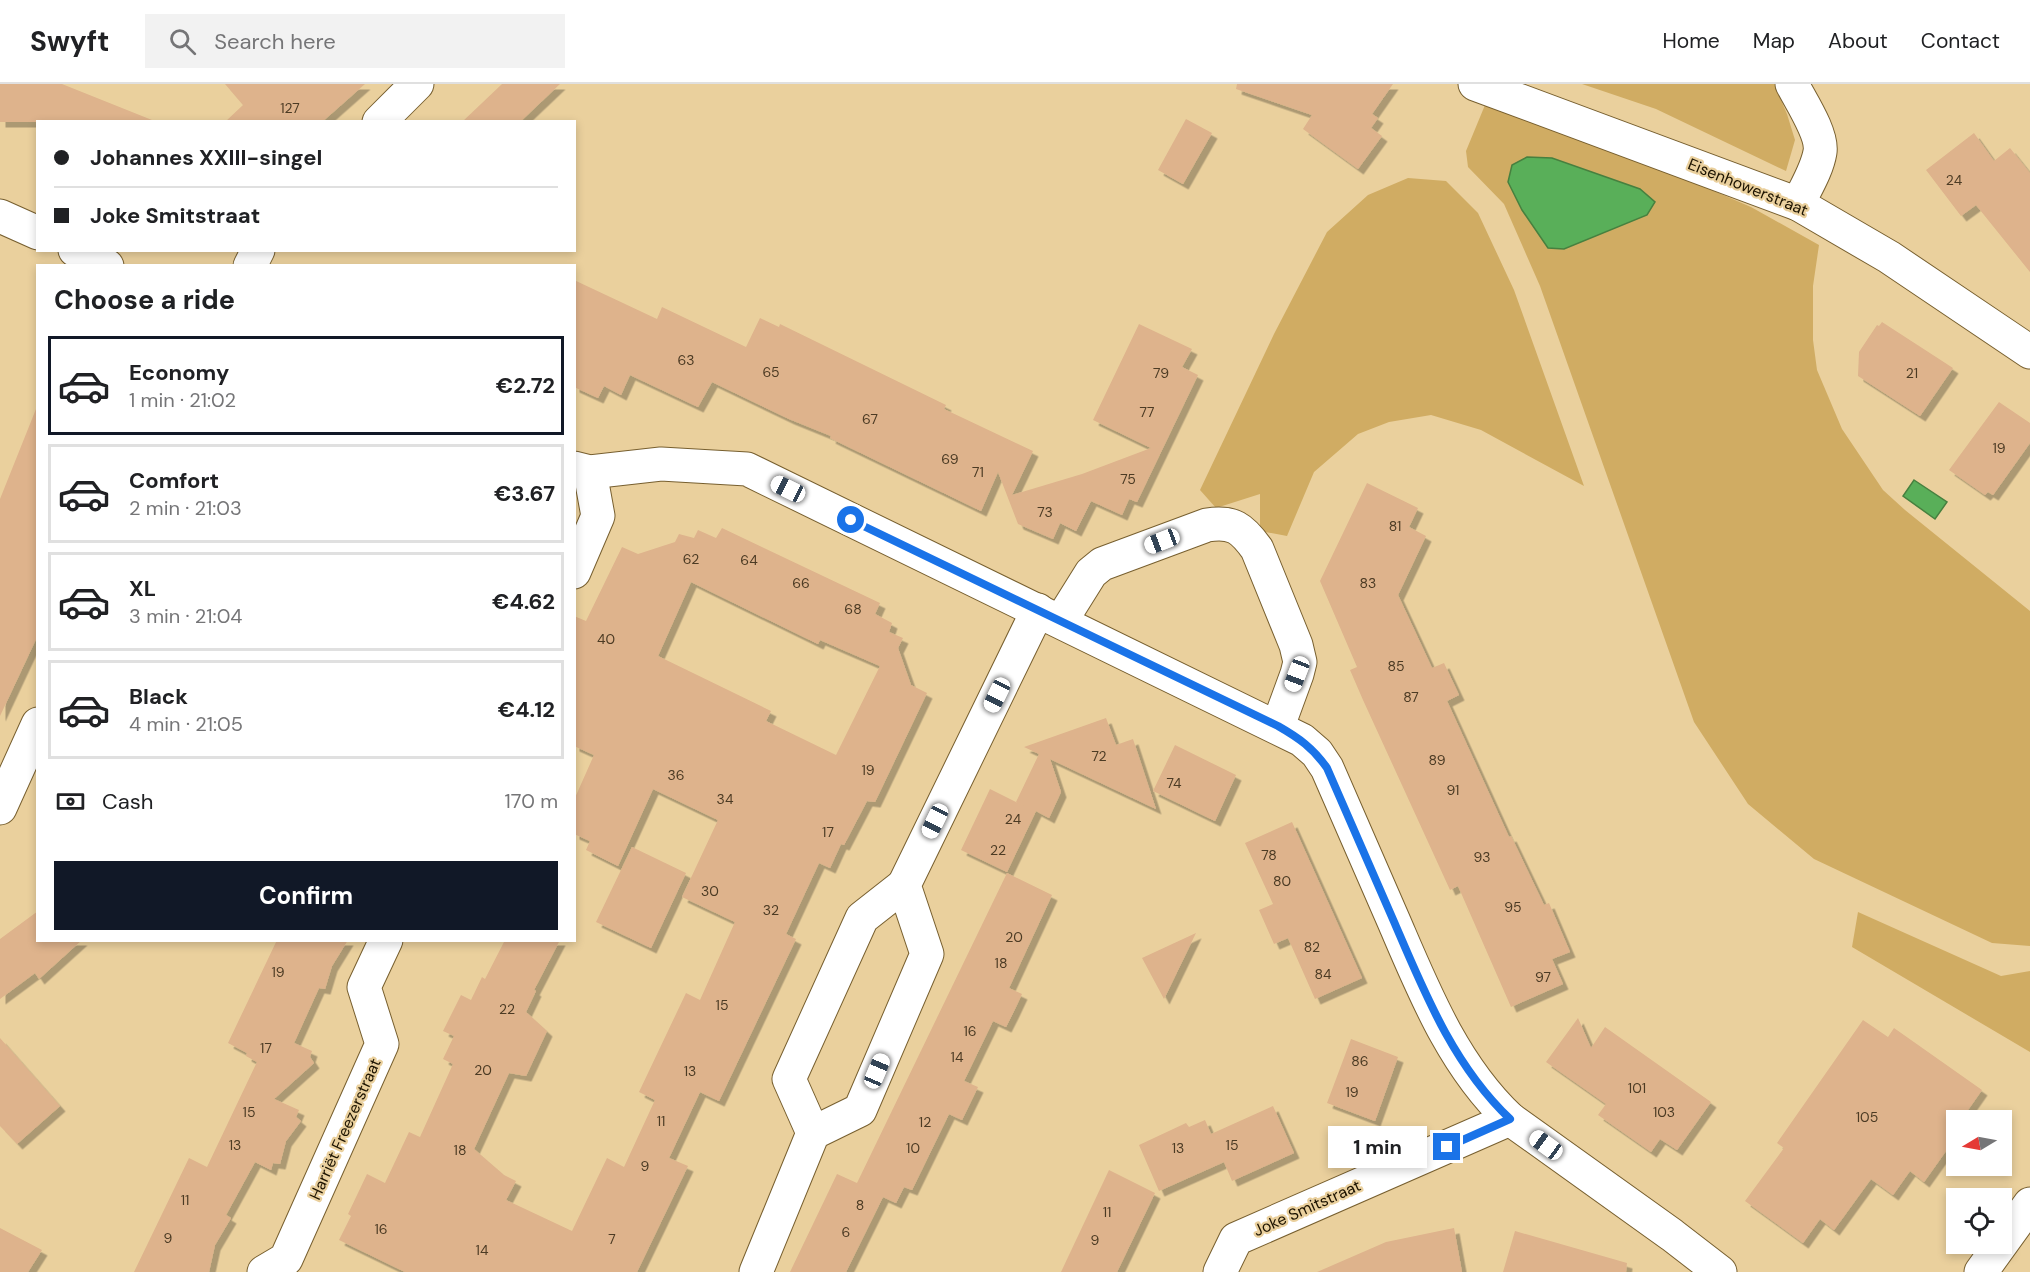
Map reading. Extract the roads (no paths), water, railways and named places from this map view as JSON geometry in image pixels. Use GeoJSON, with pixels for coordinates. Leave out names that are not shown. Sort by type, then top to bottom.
{"type":"FeatureCollection","features":[{"type":"Feature","properties":{"kind":"street"},"geometry":{"type":"LineString","coordinates":[[382,120],[417,84]]}},
{"type":"Feature","properties":{"kind":"street","name":"Eisenhowerstraat"},"geometry":{"type":"LineString","coordinates":[[1475,84],[1798,204],[1889,257],[2030,352]]}},
{"type":"Feature","properties":{"kind":"street"},"geometry":{"type":"LineString","coordinates":[[1792,84],[1816,130],[1821,150],[1813,175],[1798,204]]}},
{"type":"Feature","properties":{"kind":"street"},"geometry":{"type":"LineString","coordinates":[[0,216],[36,232]]}},
{"type":"Feature","properties":{"kind":"street"},"geometry":{"type":"LineString","coordinates":[[79,252],[102,264]]}},
{"type":"Feature","properties":{"kind":"street"},"geometry":{"type":"LineString","coordinates":[[576,567],[598,516],[582,470],[661,464],[747,469],[1278,726],[1302,740],[1317,753],[1327,768],[1426,996],[1451,1044],[1490,1100],[1510,1119],[1720,1272]]}},
{"type":"Feature","properties":{"kind":"street"},"geometry":{"type":"LineString","coordinates":[[813,1132],[789,1079],[862,918],[904,885],[1050,616],[1091,573],[1102,564],[1207,525],[1223,522],[1236,527],[1248,536],[1257,549],[1296,645],[1300,662],[1278,726]]}},
{"type":"Feature","properties":{"kind":"street"},"geometry":{"type":"LineString","coordinates":[[0,808],[36,728]]}},
{"type":"Feature","properties":{"kind":"street"},"geometry":{"type":"LineString","coordinates":[[756,1272],[813,1132],[860,1110],[927,954],[904,885]]}},
{"type":"Feature","properties":{"kind":"street","name":"Harriët Freezerstraat"},"geometry":{"type":"LineString","coordinates":[[264,1272],[286,1259],[382,1044],[364,987],[385,942]]}},
{"type":"Feature","properties":{"kind":"street","name":"Joke Smitstraat"},"geometry":{"type":"LineString","coordinates":[[1220,1272],[1236,1239],[1510,1119]]}},
{"type":"Feature","properties":{"kind":"street"},"geometry":{"type":"LineString","coordinates":[[1981,1272],[2030,1204]]}}]}
